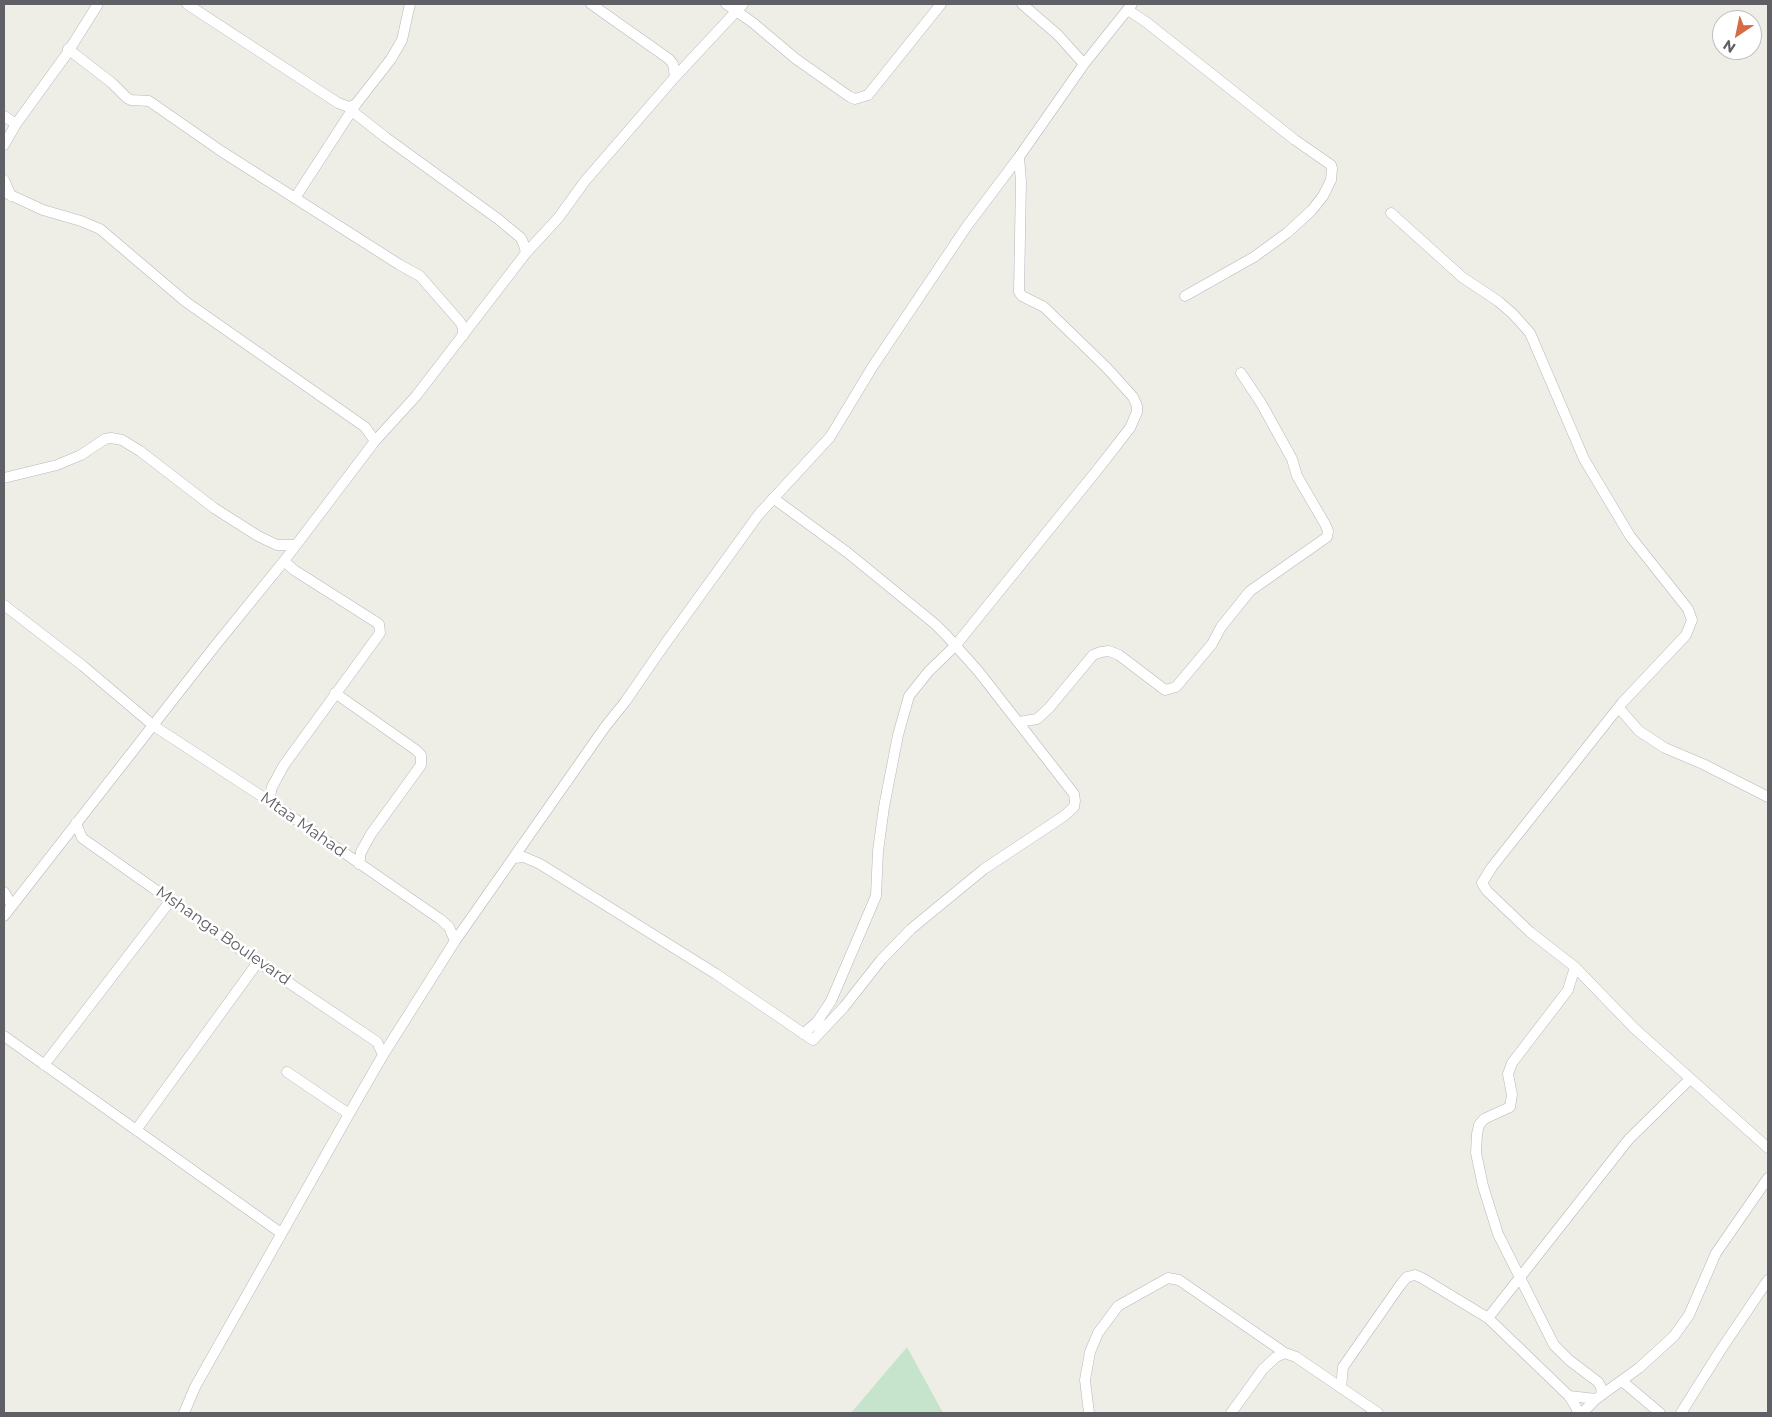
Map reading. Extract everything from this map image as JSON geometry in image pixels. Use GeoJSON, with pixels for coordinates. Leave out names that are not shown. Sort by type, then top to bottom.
{"type":"FeatureCollection","features":[{"type":"Feature","properties":{"kind":"street"},"geometry":{"type":"LineString","coordinates":[[4,146],[16,124],[98,4]]}},
{"type":"Feature","properties":{"kind":"street"},"geometry":{"type":"LineString","coordinates":[[187,4],[338,103],[354,107],[385,137],[498,219],[521,238],[526,253]]}},
{"type":"Feature","properties":{"kind":"street"},"geometry":{"type":"LineString","coordinates":[[296,198],[354,107],[402,40],[410,4]]}},
{"type":"Feature","properties":{"kind":"street"},"geometry":{"type":"LineString","coordinates":[[591,4],[669,59],[673,64],[675,78]]}},
{"type":"Feature","properties":{"kind":"street"},"geometry":{"type":"LineString","coordinates":[[726,4],[740,7],[796,59],[855,99],[868,95],[941,4]]}},
{"type":"Feature","properties":{"kind":"street"},"geometry":{"type":"LineString","coordinates":[[1022,4],[1058,34],[1084,64]]}},
{"type":"Feature","properties":{"kind":"street"},"geometry":{"type":"LineString","coordinates":[[4,916],[376,441],[416,396],[526,253],[559,217],[585,181],[740,7]]}},
{"type":"Feature","properties":{"kind":"street"},"geometry":{"type":"LineString","coordinates":[[184,1413],[196,1387],[349,1114],[383,1055],[455,941],[759,514],[830,436],[872,366],[961,234],[1019,157],[1084,64],[1130,7],[1161,34],[1295,140],[1330,164],[1332,168],[1331,180],[1323,196],[1312,210],[1287,233],[1254,257],[1185,296]]}},
{"type":"Feature","properties":{"kind":"street"},"geometry":{"type":"LineString","coordinates":[[68,50],[112,83],[127,98],[149,101],[221,151],[420,276],[460,322],[463,327],[462,336]]}},
{"type":"Feature","properties":{"kind":"street"},"geometry":{"type":"LineString","coordinates":[[1073,51],[1092,54]]}},
{"type":"Feature","properties":{"kind":"street"},"geometry":{"type":"LineString","coordinates":[[669,59],[692,60]]}},
{"type":"Feature","properties":{"kind":"street"},"geometry":{"type":"LineString","coordinates":[[4,116],[16,124]]}},
{"type":"Feature","properties":{"kind":"street"},"geometry":{"type":"LineString","coordinates":[[803,1034],[817,1022],[831,1001],[876,896],[878,851],[884,807],[898,735],[909,696],[929,671],[955,646],[1098,469],[1130,428],[1137,412],[1137,406],[1133,397],[1107,368],[1044,307],[1022,296],[1019,292],[1021,182],[1019,157]]}},
{"type":"Feature","properties":{"kind":"street"},"geometry":{"type":"LineString","coordinates":[[4,180],[7,194],[43,210],[81,221],[100,229],[186,302],[368,431],[376,441]]}},
{"type":"Feature","properties":{"kind":"street"},"geometry":{"type":"LineString","coordinates":[[1391,213],[1462,276],[1498,300],[1530,333],[1584,459],[1630,536],[1688,608],[1692,620],[1686,635],[1619,708],[1482,883],[1487,891],[1530,932],[1575,967],[1634,1028],[1768,1148]]}},
{"type":"Feature","properties":{"kind":"street"},"geometry":{"type":"LineString","coordinates":[[460,322],[472,324]]}},
{"type":"Feature","properties":{"kind":"street"},"geometry":{"type":"LineString","coordinates":[[1031,738],[1037,719],[1049,708],[1093,655],[1101,652],[1109,651],[1119,655],[1165,690],[1176,686],[1212,644],[1221,627],[1250,591],[1327,537],[1328,532],[1325,524],[1297,476],[1292,459],[1261,403],[1241,372]]}},
{"type":"Feature","properties":{"kind":"street"},"geometry":{"type":"LineString","coordinates":[[368,431],[386,431]]}},
{"type":"Feature","properties":{"kind":"street"},"geometry":{"type":"LineString","coordinates":[[4,478],[57,465],[81,455],[105,439],[122,440],[140,451],[214,508],[258,536],[277,545],[295,545]]}},
{"type":"Feature","properties":{"kind":"street"},"geometry":{"type":"LineString","coordinates":[[514,858],[524,857],[540,864],[716,974],[813,1040],[844,1007],[881,960],[910,929],[984,869],[1071,811],[1076,801],[1074,794],[1019,722],[964,655],[935,624],[848,554],[773,498]]}},
{"type":"Feature","properties":{"kind":"street"},"geometry":{"type":"LineString","coordinates":[[269,801],[272,787],[284,765],[380,633],[379,624],[283,562],[277,545]]}},
{"type":"Feature","properties":{"kind":"street","name":"Mtaa Mahad"},"geometry":{"type":"LineString","coordinates":[[4,605],[83,666],[154,726],[269,801],[440,919],[449,927],[455,941]]}},
{"type":"Feature","properties":{"kind":"street"},"geometry":{"type":"LineString","coordinates":[[945,654],[964,655]]}},
{"type":"Feature","properties":{"kind":"street"},"geometry":{"type":"LineString","coordinates":[[336,694],[421,755],[421,765],[371,834],[361,852],[359,864]]}},
{"type":"Feature","properties":{"kind":"street"},"geometry":{"type":"LineString","coordinates":[[1619,708],[1639,731],[1665,748],[1703,764],[1768,797]]}},
{"type":"Feature","properties":{"kind":"street"},"geometry":{"type":"LineString","coordinates":[[1019,722],[1037,719]]}},
{"type":"Feature","properties":{"kind":"street"},"geometry":{"type":"LineString","coordinates":[[64,838],[82,838],[76,824]]}},
{"type":"Feature","properties":{"kind":"street","name":"Mshanga Boulevard"},"geometry":{"type":"LineString","coordinates":[[82,838],[258,962],[377,1042]]}},
{"type":"Feature","properties":{"kind":"street"},"geometry":{"type":"LineString","coordinates":[[4,892],[12,906]]}},
{"type":"Feature","properties":{"kind":"street"},"geometry":{"type":"LineString","coordinates":[[44,1065],[171,900]]}},
{"type":"Feature","properties":{"kind":"street"},"geometry":{"type":"LineString","coordinates":[[449,927],[467,924]]}},
{"type":"Feature","properties":{"kind":"street"},"geometry":{"type":"LineString","coordinates":[[136,1130],[258,962]]}},
{"type":"Feature","properties":{"kind":"street"},"geometry":{"type":"LineString","coordinates":[[1575,967],[1568,990],[1512,1063],[1508,1074],[1512,1095],[1510,1107],[1484,1119],[1479,1125],[1476,1153],[1498,1234],[1520,1278],[1554,1345],[1568,1360],[1598,1382],[1601,1386],[1599,1397]]}},
{"type":"Feature","properties":{"kind":"street"},"geometry":{"type":"LineString","coordinates":[[4,1036],[281,1233]]}},
{"type":"Feature","properties":{"kind":"street"},"geometry":{"type":"LineString","coordinates":[[383,1055],[377,1042],[396,1036]]}},
{"type":"Feature","properties":{"kind":"street"},"geometry":{"type":"LineString","coordinates":[[287,1072],[349,1114]]}},
{"type":"Feature","properties":{"kind":"street"},"geometry":{"type":"LineString","coordinates":[[1488,1318],[1630,1139],[1690,1079]]}},
{"type":"Feature","properties":{"kind":"street"},"geometry":{"type":"LineString","coordinates":[[1582,1413],[1674,1336],[1689,1315],[1716,1252],[1768,1178]]}},
{"type":"Feature","properties":{"kind":"street"},"geometry":{"type":"LineString","coordinates":[[1341,1388],[1344,1367],[1400,1284],[1411,1275],[1422,1278],[1488,1318],[1569,1396],[1578,1413]]}},
{"type":"Feature","properties":{"kind":"street"},"geometry":{"type":"LineString","coordinates":[[1089,1413],[1086,1380],[1090,1352],[1098,1333],[1118,1306],[1168,1278],[1179,1280],[1285,1353],[1296,1357],[1378,1413]]}},
{"type":"Feature","properties":{"kind":"street"},"geometry":{"type":"LineString","coordinates":[[1681,1413],[1768,1280]]}},
{"type":"Feature","properties":{"kind":"street"},"geometry":{"type":"LineString","coordinates":[[1231,1413],[1264,1369],[1276,1357],[1285,1353]]}},
{"type":"Feature","properties":{"kind":"street"},"geometry":{"type":"LineString","coordinates":[[1622,1381],[1660,1413]]}},
{"type":"Feature","properties":{"kind":"street"},"geometry":{"type":"LineString","coordinates":[[1569,1396],[1599,1397]]}},
{"type":"Feature","properties":{"kind":"green space"},"geometry":{"type":"Polygon","coordinates":[[[907,1347],[943,1413],[851,1413],[907,1347]]]}}]}
